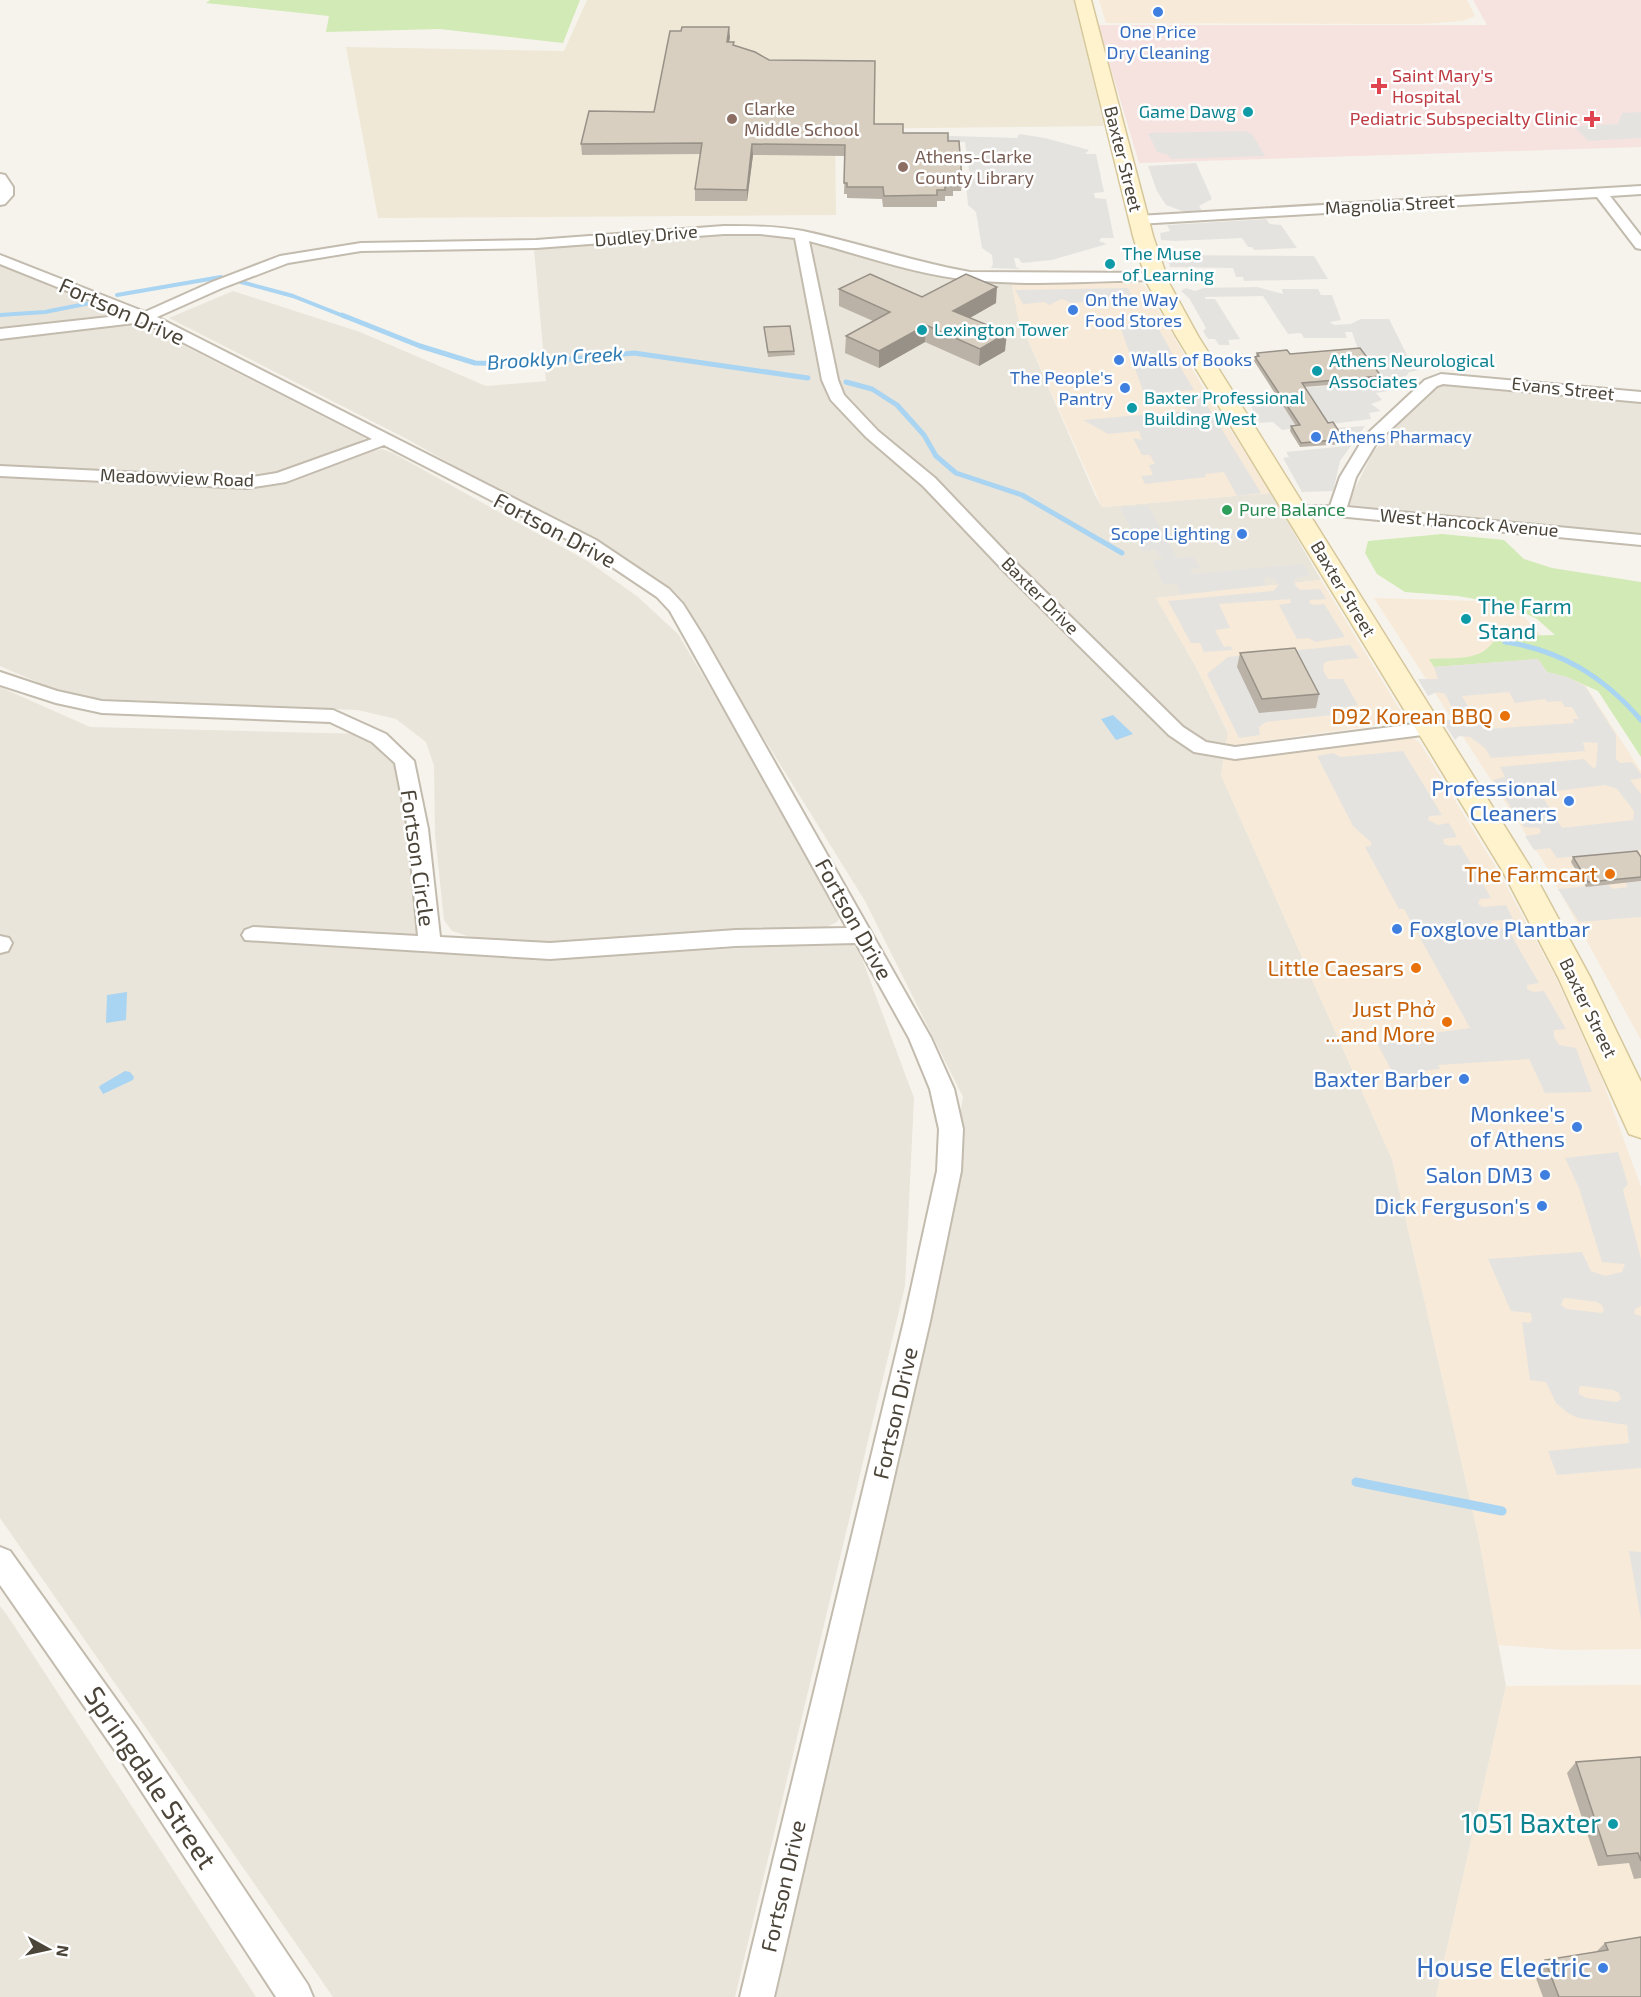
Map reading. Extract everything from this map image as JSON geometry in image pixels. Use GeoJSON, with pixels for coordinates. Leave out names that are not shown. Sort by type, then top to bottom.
{"type":"FeatureCollection","features":[{"type":"Feature","properties":{"kind":"main road","name":"Baxter Street"},"geometry":{"type":"LineString","coordinates":[[1083,0],[1138,220],[1155,276],[1187,336],[1517,870],[1598,1028],[1633,1101],[1641,1124]]}},
{"type":"Feature","properties":{"kind":"street"},"geometry":{"type":"LineString","coordinates":[[0,178],[6,186],[6,195],[0,201]]}},
{"type":"Feature","properties":{"kind":"street","name":"Magnolia Street"},"geometry":{"type":"LineString","coordinates":[[1138,220],[1641,190]]}},
{"type":"Feature","properties":{"kind":"street"},"geometry":{"type":"LineString","coordinates":[[1601,193],[1641,245]]}},
{"type":"Feature","properties":{"kind":"street","name":"Dudley Drive"},"geometry":{"type":"LineString","coordinates":[[0,334],[145,317],[285,259],[361,247],[579,242],[724,230],[760,230],[801,235],[940,271],[969,276],[1033,278],[1155,276]]}},
{"type":"Feature","properties":{"kind":"street","name":"Baxter Drive"},"geometry":{"type":"LineString","coordinates":[[801,235],[830,380],[837,398],[872,434],[929,482],[1010,567],[1176,731],[1201,748],[1235,753],[1430,728]]}},
{"type":"Feature","properties":{"kind":"street","name":"Fortson Drive"},"geometry":{"type":"LineString","coordinates":[[0,259],[145,317],[590,544],[663,593],[677,608],[694,636],[920,1038],[942,1089],[951,1129],[949,1172],[917,1321],[757,1997]]}},
{"type":"Feature","properties":{"kind":"street","name":"Evans Street"},"geometry":{"type":"LineString","coordinates":[[1337,511],[1348,477],[1365,446],[1436,381],[1461,379],[1641,397]]}},
{"type":"Feature","properties":{"kind":"street","name":"Meadowview Road"},"geometry":{"type":"LineString","coordinates":[[0,471],[247,483],[280,478],[384,440]]}},
{"type":"Feature","properties":{"kind":"street","name":"West Hancock Avenue"},"geometry":{"type":"LineString","coordinates":[[1297,511],[1337,511],[1641,540]]}},
{"type":"Feature","properties":{"kind":"street","name":"Fortson Circle"},"geometry":{"type":"LineString","coordinates":[[0,678],[72,703],[102,707],[333,716],[379,738],[404,761],[418,829],[429,943],[490,949],[550,951],[736,938],[863,935]]}},
{"type":"Feature","properties":{"kind":"street"},"geometry":{"type":"LineString","coordinates":[[253,935],[429,943]]}},
{"type":"Feature","properties":{"kind":"street","name":"Springdale Street"},"geometry":{"type":"LineString","coordinates":[[0,1561],[127,1741],[296,1997]]}},
{"type":"Feature","properties":{"kind":"shaded area"},"geometry":{"type":"Polygon","coordinates":[[[587,0],[1074,0],[1104,126],[835,129],[836,215],[378,218],[346,47],[564,51],[587,0]]]}},
{"type":"Feature","properties":{"kind":"shaded area"},"geometry":{"type":"Polygon","coordinates":[[[1099,0],[1467,0],[1475,16],[1463,21],[1422,24],[1106,23],[1099,0]]]}},
{"type":"Feature","properties":{"kind":"shaded area","name":"Saint Mary's Hospital"},"geometry":{"type":"Polygon","coordinates":[[[1473,0],[1641,0],[1641,147],[1139,163],[1098,25],[1487,25],[1473,0]]]}},
{"type":"Feature","properties":{"kind":"shaded area"},"geometry":{"type":"Polygon","coordinates":[[[1641,112],[1641,138],[1588,141],[1574,126],[1618,124],[1622,113],[1641,112]]]}},
{"type":"Feature","properties":{"kind":"shaded area"},"geometry":{"type":"Polygon","coordinates":[[[1245,131],[1252,134],[1265,156],[1171,159],[1168,155],[1157,152],[1148,133],[1245,131]]]}},
{"type":"Feature","properties":{"kind":"shaded area"},"geometry":{"type":"Polygon","coordinates":[[[1019,134],[1045,138],[1089,150],[1085,154],[1096,154],[1104,192],[1094,193],[1095,198],[1106,199],[1114,238],[1101,238],[1099,241],[1107,244],[1052,260],[1022,263],[1018,258],[1014,258],[1016,267],[1020,269],[991,268],[992,255],[982,248],[976,212],[968,205],[966,184],[976,177],[969,170],[965,142],[911,141],[920,135],[1017,138],[1019,134]]]}},
{"type":"Feature","properties":{"kind":"shaded area"},"geometry":{"type":"Polygon","coordinates":[[[1196,163],[1212,199],[1199,206],[1202,211],[1185,212],[1166,205],[1157,191],[1148,166],[1196,163]]]}},
{"type":"Feature","properties":{"kind":"shaded area"},"geometry":{"type":"Polygon","coordinates":[[[1266,219],[1270,224],[1281,225],[1297,248],[1254,250],[1248,247],[1242,238],[1161,240],[1160,233],[1170,231],[1167,225],[1266,219]]]}},
{"type":"Feature","properties":{"kind":"shaded area"},"geometry":{"type":"Polygon","coordinates":[[[720,233],[789,237],[834,244],[910,266],[1011,280],[1018,317],[1102,507],[1271,493],[1321,580],[1156,598],[1195,665],[1228,733],[1221,775],[1392,1159],[1478,1534],[1506,1686],[1436,1997],[773,1997],[903,1439],[963,1097],[865,901],[704,642],[650,577],[407,439],[169,318],[233,291],[360,332],[486,386],[546,381],[534,249],[720,233]]]}},
{"type":"Feature","properties":{"kind":"shaded area"},"geometry":{"type":"Polygon","coordinates":[[[1167,255],[1314,256],[1328,279],[1244,281],[1243,277],[1236,277],[1233,268],[1170,267],[1167,255]]]}},
{"type":"Feature","properties":{"kind":"shaded area"},"geometry":{"type":"Polygon","coordinates":[[[0,264],[122,314],[108,319],[0,329],[0,264]]]}},
{"type":"Feature","properties":{"kind":"shaded area"},"geometry":{"type":"Polygon","coordinates":[[[1011,280],[1134,281],[1144,285],[1204,389],[1271,493],[1102,507],[1018,317],[1011,280]]]}},
{"type":"Feature","properties":{"kind":"shaded area"},"geometry":{"type":"Polygon","coordinates":[[[1257,287],[1283,294],[1282,289],[1318,289],[1321,295],[1332,295],[1341,320],[1330,322],[1334,325],[1351,324],[1361,319],[1389,319],[1407,355],[1419,370],[1409,372],[1394,390],[1376,393],[1382,400],[1371,404],[1381,411],[1369,413],[1371,419],[1282,430],[1273,422],[1260,423],[1248,401],[1306,396],[1301,388],[1379,381],[1359,352],[1352,332],[1345,332],[1347,338],[1304,338],[1301,333],[1288,334],[1263,296],[1205,297],[1205,299],[1215,299],[1240,339],[1228,340],[1230,345],[1219,345],[1215,339],[1208,339],[1203,331],[1206,328],[1189,298],[1181,291],[1186,288],[1195,291],[1203,288],[1257,287]]]}},
{"type":"Feature","properties":{"kind":"shaded area"},"geometry":{"type":"Polygon","coordinates":[[[1128,288],[1133,299],[1071,303],[1062,299],[1049,305],[1045,302],[1023,304],[1015,290],[1128,288]]]}},
{"type":"Feature","properties":{"kind":"shaded area"},"geometry":{"type":"Polygon","coordinates":[[[1156,324],[1194,390],[1144,394],[1120,326],[1156,324]]]}},
{"type":"Feature","properties":{"kind":"shaded area"},"geometry":{"type":"Polygon","coordinates":[[[128,325],[145,326],[365,438],[354,445],[286,470],[257,477],[0,465],[0,337],[128,325]]]}},
{"type":"Feature","properties":{"kind":"shaded area"},"geometry":{"type":"Polygon","coordinates":[[[1456,383],[1641,401],[1641,535],[1347,505],[1373,452],[1408,413],[1441,384],[1456,383]]]}},
{"type":"Feature","properties":{"kind":"shaded area"},"geometry":{"type":"Polygon","coordinates":[[[1200,394],[1261,493],[1237,496],[1224,472],[1205,474],[1206,477],[1145,484],[1141,476],[1153,475],[1149,465],[1155,464],[1150,455],[1142,455],[1133,438],[1142,440],[1139,431],[1108,434],[1083,420],[1188,411],[1180,396],[1200,394]]]}},
{"type":"Feature","properties":{"kind":"shaded area"},"geometry":{"type":"Polygon","coordinates":[[[1365,426],[1340,461],[1333,491],[1302,492],[1283,458],[1289,457],[1286,452],[1346,446],[1336,428],[1365,426]]]}},
{"type":"Feature","properties":{"kind":"shaded area"},"geometry":{"type":"Polygon","coordinates":[[[382,449],[589,562],[638,597],[678,634],[750,754],[841,916],[837,922],[826,927],[725,930],[534,944],[483,941],[452,931],[444,920],[435,835],[434,766],[426,742],[396,719],[358,710],[103,699],[65,694],[0,666],[0,477],[246,489],[297,478],[382,449]]]}},
{"type":"Feature","properties":{"kind":"shaded area"},"geometry":{"type":"Polygon","coordinates":[[[1148,505],[1177,558],[1193,557],[1200,568],[1190,569],[1192,574],[1303,564],[1310,575],[1294,579],[1295,585],[1300,590],[1320,589],[1326,599],[1310,600],[1309,603],[1324,604],[1345,637],[1315,642],[1309,638],[1297,639],[1279,605],[1291,603],[1290,599],[1219,604],[1230,628],[1215,630],[1224,647],[1231,646],[1232,650],[1204,652],[1200,643],[1191,643],[1168,601],[1273,591],[1278,586],[1276,580],[1268,576],[1264,579],[1265,585],[1181,594],[1177,584],[1164,585],[1152,561],[1163,559],[1155,550],[1142,551],[1120,507],[1148,505]]]}},
{"type":"Feature","properties":{"kind":"shaded area"},"geometry":{"type":"Polygon","coordinates":[[[1321,580],[1403,715],[1398,721],[1370,726],[1226,746],[1228,732],[1195,665],[1156,598],[1321,580]]]}},
{"type":"Feature","properties":{"kind":"shaded area"},"geometry":{"type":"Polygon","coordinates":[[[1374,598],[1511,602],[1585,685],[1641,771],[1641,1040],[1543,861],[1374,598]]]}},
{"type":"Feature","properties":{"kind":"shaded area"},"geometry":{"type":"Polygon","coordinates":[[[1350,645],[1359,658],[1328,661],[1324,663],[1323,670],[1328,679],[1343,679],[1358,705],[1345,707],[1342,714],[1266,722],[1259,727],[1260,735],[1239,738],[1207,674],[1228,657],[1350,645]]]}},
{"type":"Feature","properties":{"kind":"shaded area"},"geometry":{"type":"Polygon","coordinates":[[[1538,659],[1547,672],[1567,677],[1585,686],[1616,735],[1616,759],[1620,763],[1632,762],[1641,774],[1641,778],[1630,780],[1641,794],[1641,850],[1557,858],[1550,848],[1534,850],[1525,836],[1539,834],[1541,831],[1539,828],[1524,827],[1493,780],[1505,777],[1500,767],[1584,759],[1593,768],[1596,767],[1598,743],[1583,742],[1585,751],[1491,758],[1485,748],[1470,737],[1459,736],[1455,740],[1442,720],[1454,720],[1457,717],[1445,694],[1437,692],[1428,696],[1418,679],[1438,679],[1434,667],[1538,659]],[[1509,692],[1462,696],[1469,708],[1477,708],[1488,729],[1574,723],[1573,719],[1579,719],[1572,707],[1565,707],[1561,701],[1547,702],[1545,699],[1515,703],[1509,692]],[[1605,785],[1540,793],[1562,828],[1633,820],[1634,811],[1617,789],[1605,785]]]}},
{"type":"Feature","properties":{"kind":"shaded area"},"geometry":{"type":"Polygon","coordinates":[[[0,687],[90,727],[364,734],[399,761],[419,953],[559,959],[812,944],[851,944],[858,948],[914,1098],[905,1286],[735,1997],[333,1997],[0,1518],[0,687]]]}},
{"type":"Feature","properties":{"kind":"shaded area"},"geometry":{"type":"Polygon","coordinates":[[[1402,737],[1413,738],[1420,743],[1500,874],[1556,978],[1600,1074],[1641,1187],[1641,1649],[1566,1650],[1498,1645],[1478,1534],[1392,1159],[1221,775],[1224,758],[1268,756],[1402,737]]]}},
{"type":"Feature","properties":{"kind":"shaded area"},"geometry":{"type":"Polygon","coordinates":[[[1403,751],[1442,815],[1429,816],[1428,820],[1438,825],[1449,823],[1457,837],[1443,839],[1444,844],[1460,845],[1491,898],[1480,899],[1478,904],[1483,907],[1506,905],[1513,919],[1491,921],[1491,925],[1497,929],[1507,928],[1539,983],[1527,985],[1527,989],[1533,992],[1544,991],[1566,1029],[1554,1030],[1554,1037],[1559,1045],[1576,1048],[1592,1092],[1545,1093],[1529,1059],[1438,1065],[1440,1069],[1421,1071],[1427,1087],[1401,1089],[1376,1041],[1470,1028],[1404,909],[1399,909],[1365,847],[1371,846],[1371,842],[1353,826],[1317,756],[1333,753],[1341,757],[1403,751]]]}},
{"type":"Feature","properties":{"kind":"shaded area"},"geometry":{"type":"Polygon","coordinates":[[[1641,881],[1641,917],[1579,922],[1558,889],[1608,884],[1612,889],[1628,887],[1625,882],[1641,881]]]}},
{"type":"Feature","properties":{"kind":"shaded area"},"geometry":{"type":"Polygon","coordinates":[[[1618,1152],[1628,1184],[1623,1190],[1641,1259],[1641,1306],[1635,1309],[1634,1314],[1641,1316],[1641,1468],[1557,1475],[1548,1451],[1629,1443],[1627,1425],[1578,1418],[1556,1403],[1546,1382],[1530,1380],[1522,1322],[1530,1323],[1531,1313],[1511,1311],[1488,1259],[1582,1252],[1591,1271],[1605,1276],[1622,1272],[1625,1264],[1602,1262],[1579,1188],[1565,1158],[1618,1152]],[[1563,1299],[1561,1305],[1567,1309],[1601,1313],[1604,1311],[1602,1305],[1597,1302],[1563,1299]],[[1579,1387],[1579,1394],[1586,1398],[1617,1402],[1621,1399],[1619,1393],[1613,1390],[1579,1387]]]}},
{"type":"Feature","properties":{"kind":"shaded area"},"geometry":{"type":"Polygon","coordinates":[[[1629,1551],[1641,1552],[1641,1620],[1629,1551]]]}},
{"type":"Feature","properties":{"kind":"shaded area"},"geometry":{"type":"Polygon","coordinates":[[[0,1606],[7,1615],[256,1997],[0,1997],[0,1606]]]}},
{"type":"Feature","properties":{"kind":"shaded area"},"geometry":{"type":"Polygon","coordinates":[[[1641,1685],[1641,1997],[1436,1997],[1506,1686],[1641,1685]]]}},
{"type":"Feature","properties":{"kind":"green space"},"geometry":{"type":"Polygon","coordinates":[[[210,0],[580,0],[563,43],[440,29],[326,32],[329,16],[206,3],[210,0]]]}},
{"type":"Feature","properties":{"kind":"green space"},"geometry":{"type":"Polygon","coordinates":[[[1442,534],[1504,540],[1524,559],[1552,568],[1641,582],[1641,757],[1598,691],[1567,677],[1547,672],[1538,659],[1434,667],[1429,659],[1476,655],[1484,651],[1496,637],[1555,635],[1537,619],[1509,605],[1458,596],[1405,592],[1377,574],[1365,553],[1368,541],[1442,534]]]}},
{"type":"Feature","properties":{"kind":"water"},"geometry":{"type":"Polygon","coordinates":[[[1113,715],[1133,734],[1116,740],[1101,719],[1113,715]]]}},
{"type":"Feature","properties":{"kind":"water"},"geometry":{"type":"Polygon","coordinates":[[[127,992],[126,1020],[106,1023],[107,995],[127,992]]]}},
{"type":"Feature","properties":{"kind":"water"},"geometry":{"type":"Polygon","coordinates":[[[125,1071],[130,1072],[134,1077],[133,1080],[103,1094],[99,1087],[125,1071]]]}},
{"type":"Feature","properties":{"kind":"building"},"geometry":{"type":"Polygon","coordinates":[[[682,27],[729,27],[727,42],[734,42],[733,45],[755,52],[769,60],[875,61],[874,124],[903,124],[903,133],[948,133],[948,141],[959,141],[962,180],[953,180],[953,185],[945,185],[945,190],[937,190],[937,195],[884,196],[883,187],[847,187],[847,183],[844,183],[845,145],[752,144],[747,190],[695,189],[702,143],[581,144],[589,111],[654,112],[670,31],[681,31],[682,27]]]}},
{"type":"Feature","properties":{"kind":"building"},"geometry":{"type":"Polygon","coordinates":[[[870,274],[922,297],[966,274],[997,287],[953,311],[1007,333],[980,349],[926,325],[879,351],[846,336],[890,312],[839,289],[870,274]]]}},
{"type":"Feature","properties":{"kind":"building"},"geometry":{"type":"Polygon","coordinates":[[[790,326],[794,351],[768,352],[764,327],[790,326]]]}},
{"type":"Feature","properties":{"kind":"building"},"geometry":{"type":"Polygon","coordinates":[[[1360,348],[1381,376],[1302,383],[1328,423],[1333,422],[1344,439],[1301,443],[1291,426],[1300,425],[1255,357],[1259,356],[1257,353],[1287,350],[1290,354],[1360,348]]]}},
{"type":"Feature","properties":{"kind":"building"},"geometry":{"type":"Polygon","coordinates":[[[1295,648],[1319,694],[1262,699],[1240,653],[1295,648]]]}},
{"type":"Feature","properties":{"kind":"building","name":"The Farmcart"},"geometry":{"type":"Polygon","coordinates":[[[1637,851],[1641,857],[1641,877],[1588,882],[1573,857],[1637,851]]]}},
{"type":"Feature","properties":{"kind":"building","name":"1051 Baxter"},"geometry":{"type":"Polygon","coordinates":[[[1641,1757],[1641,1861],[1638,1853],[1607,1856],[1576,1762],[1641,1757]]]}},
{"type":"Feature","properties":{"kind":"building","name":"House Electric"},"geometry":{"type":"Polygon","coordinates":[[[1641,1937],[1641,1997],[1559,1997],[1545,1960],[1608,1950],[1605,1943],[1641,1937]]]}},
{"type":"Feature","properties":{"kind":"waterway","name":"Brooklyn Creek"},"geometry":{"type":"LineString","coordinates":[[117,295],[221,277]]}},
{"type":"Feature","properties":{"kind":"waterway","name":"Brooklyn Creek"},"geometry":{"type":"LineString","coordinates":[[241,282],[293,296],[346,317]]}},
{"type":"Feature","properties":{"kind":"waterway","name":"Brooklyn Creek"},"geometry":{"type":"LineString","coordinates":[[0,315],[45,312],[90,303]]}},
{"type":"Feature","properties":{"kind":"waterway","name":"Brooklyn Creek"},"geometry":{"type":"LineString","coordinates":[[342,315],[420,346],[475,363],[520,364],[634,353],[808,378]]}},
{"type":"Feature","properties":{"kind":"waterway","name":"Brooklyn Creek"},"geometry":{"type":"LineString","coordinates":[[846,382],[872,389],[897,405],[924,435],[936,456],[956,473],[1022,495],[1122,553]]}},
{"type":"Feature","properties":{"kind":"waterway"},"geometry":{"type":"LineString","coordinates":[[1505,642],[1545,652],[1580,668],[1612,691],[1641,720]]}},
{"type":"Feature","properties":{"kind":"waterway"},"geometry":{"type":"LineString","coordinates":[[1356,1482],[1502,1511]]}},
{"type":"Feature","properties":{"kind":"place","name":"One Price Dry Cleaning"},"geometry":{"type":"Point","coordinates":[1158,12]}},
{"type":"Feature","properties":{"kind":"place","name":"Saint Mary's Hospital"},"geometry":{"type":"Point","coordinates":[1379,86]}},
{"type":"Feature","properties":{"kind":"place","name":"Game Dawg"},"geometry":{"type":"Point","coordinates":[1248,112]}},
{"type":"Feature","properties":{"kind":"place","name":"Clarke Middle School"},"geometry":{"type":"Point","coordinates":[732,119]}},
{"type":"Feature","properties":{"kind":"place","name":"Pediatric Subspecialty Clinic"},"geometry":{"type":"Point","coordinates":[1592,119]}},
{"type":"Feature","properties":{"kind":"place","name":"Athens-Clarke County Library"},"geometry":{"type":"Point","coordinates":[903,167]}},
{"type":"Feature","properties":{"kind":"place","name":"The Muse of Learning"},"geometry":{"type":"Point","coordinates":[1110,264]}},
{"type":"Feature","properties":{"kind":"place","name":"On the Way Food Stores"},"geometry":{"type":"Point","coordinates":[1073,310]}},
{"type":"Feature","properties":{"kind":"place","name":"Lexington Tower"},"geometry":{"type":"Point","coordinates":[922,330]}},
{"type":"Feature","properties":{"kind":"place","name":"Walls of Books"},"geometry":{"type":"Point","coordinates":[1119,360]}},
{"type":"Feature","properties":{"kind":"place","name":"Athens Neurological Associates"},"geometry":{"type":"Point","coordinates":[1317,371]}},
{"type":"Feature","properties":{"kind":"place","name":"The People's Pantry"},"geometry":{"type":"Point","coordinates":[1125,388]}},
{"type":"Feature","properties":{"kind":"place","name":"Baxter Professional Building West"},"geometry":{"type":"Point","coordinates":[1132,408]}},
{"type":"Feature","properties":{"kind":"place","name":"Athens Pharmacy"},"geometry":{"type":"Point","coordinates":[1316,437]}},
{"type":"Feature","properties":{"kind":"place","name":"Pure Balance"},"geometry":{"type":"Point","coordinates":[1227,510]}},
{"type":"Feature","properties":{"kind":"place","name":"Scope Lighting"},"geometry":{"type":"Point","coordinates":[1242,534]}},
{"type":"Feature","properties":{"kind":"place","name":"The Farm Stand"},"geometry":{"type":"Point","coordinates":[1466,619]}},
{"type":"Feature","properties":{"kind":"place","name":"D92 Korean BBQ"},"geometry":{"type":"Point","coordinates":[1505,716]}},
{"type":"Feature","properties":{"kind":"place","name":"Professional Cleaners"},"geometry":{"type":"Point","coordinates":[1569,801]}},
{"type":"Feature","properties":{"kind":"place","name":"The Farmcart"},"geometry":{"type":"Point","coordinates":[1610,874]}},
{"type":"Feature","properties":{"kind":"place","name":"Foxglove Plantbar"},"geometry":{"type":"Point","coordinates":[1397,929]}},
{"type":"Feature","properties":{"kind":"place","name":"Little Caesars"},"geometry":{"type":"Point","coordinates":[1416,968]}},
{"type":"Feature","properties":{"kind":"place","name":"Just Phở ...and More"},"geometry":{"type":"Point","coordinates":[1447,1022]}},
{"type":"Feature","properties":{"kind":"place","name":"Baxter Barber"},"geometry":{"type":"Point","coordinates":[1464,1079]}},
{"type":"Feature","properties":{"kind":"place","name":"Monkee's of Athens"},"geometry":{"type":"Point","coordinates":[1577,1127]}},
{"type":"Feature","properties":{"kind":"place","name":"Salon DM3"},"geometry":{"type":"Point","coordinates":[1545,1175]}},
{"type":"Feature","properties":{"kind":"place","name":"Dick Ferguson's"},"geometry":{"type":"Point","coordinates":[1542,1206]}},
{"type":"Feature","properties":{"kind":"place","name":"1051 Baxter"},"geometry":{"type":"Point","coordinates":[1613,1824]}},
{"type":"Feature","properties":{"kind":"place","name":"House Electric"},"geometry":{"type":"Point","coordinates":[1603,1968]}}]}
